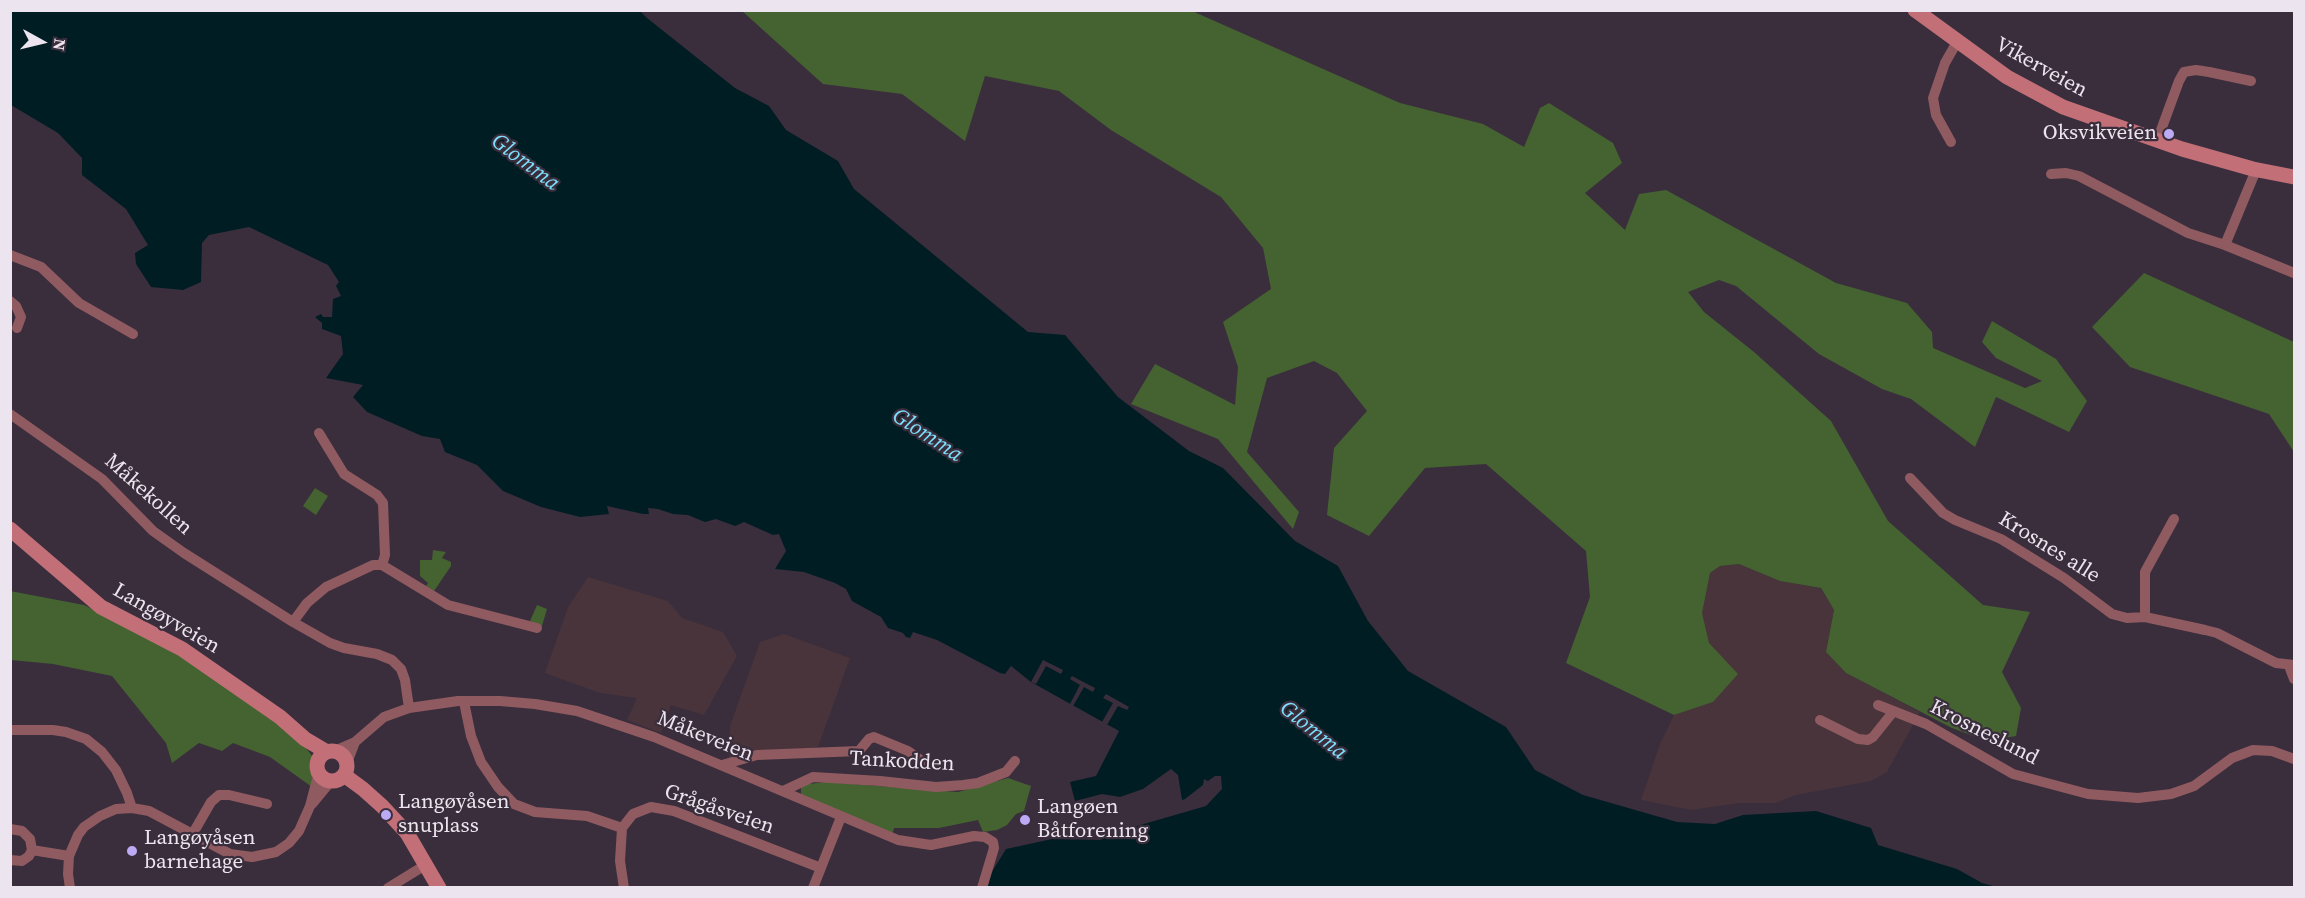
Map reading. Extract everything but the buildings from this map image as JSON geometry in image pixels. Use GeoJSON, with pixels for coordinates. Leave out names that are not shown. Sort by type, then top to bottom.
{"type":"FeatureCollection","features":[{"type":"Feature","properties":{"kind":"main road","name":"Vikerveien"},"geometry":{"type":"LineString","coordinates":[[1915,10],[2007,77],[2054,103],[2157,141],[2256,170],[2295,177]]}},
{"type":"Feature","properties":{"kind":"main road","name":"Langøyveien"},"geometry":{"type":"LineString","coordinates":[[10,529],[101,607],[190,655],[280,717],[331,766],[363,789],[396,820],[427,864],[439,888]]}},
{"type":"Feature","properties":{"kind":"street"},"geometry":{"type":"LineString","coordinates":[[1951,142],[1936,115],[1933,98],[1942,70],[1957,42]]}},
{"type":"Feature","properties":{"kind":"street"},"geometry":{"type":"LineString","coordinates":[[2157,141],[2178,81],[2184,72],[2196,70],[2251,81]]}},
{"type":"Feature","properties":{"kind":"street"},"geometry":{"type":"LineString","coordinates":[[2225,245],[2256,170]]}},
{"type":"Feature","properties":{"kind":"street"},"geometry":{"type":"LineString","coordinates":[[2051,174],[2066,173],[2079,176],[2188,234],[2225,245],[2295,273]]}},
{"type":"Feature","properties":{"kind":"street"},"geometry":{"type":"LineString","coordinates":[[10,255],[41,267],[79,303],[134,334]]}},
{"type":"Feature","properties":{"kind":"street"},"geometry":{"type":"LineString","coordinates":[[10,301],[16,306],[21,317],[17,328]]}},
{"type":"Feature","properties":{"kind":"street","name":"Måkekollen"},"geometry":{"type":"LineString","coordinates":[[10,414],[102,478],[153,531],[184,553],[292,622],[344,648],[377,654],[392,660],[401,669],[405,680],[409,708]]}},
{"type":"Feature","properties":{"kind":"street"},"geometry":{"type":"LineString","coordinates":[[320,433],[344,474],[377,495],[383,504],[385,555],[382,565]]}},
{"type":"Feature","properties":{"kind":"street","name":"Krosnes alle"},"geometry":{"type":"LineString","coordinates":[[1910,478],[1943,513],[1954,520],[2001,538],[2064,578],[2112,614],[2127,618],[2145,617],[2217,633],[2265,658],[2292,665],[2295,679]]}},
{"type":"Feature","properties":{"kind":"street"},"geometry":{"type":"LineString","coordinates":[[2145,617],[2145,572],[2174,519]]}},
{"type":"Feature","properties":{"kind":"street"},"geometry":{"type":"LineString","coordinates":[[292,622],[307,603],[326,587],[373,565],[382,565],[448,605],[537,628]]}},
{"type":"Feature","properties":{"kind":"street"},"geometry":{"type":"LineString","coordinates":[[464,702],[471,736],[481,762],[498,787],[514,804],[535,812],[587,816],[622,828],[620,861],[624,888]]}},
{"type":"Feature","properties":{"kind":"street","name":"Måkeveien"},"geometry":{"type":"LineString","coordinates":[[331,766],[384,717],[409,708],[464,702],[536,704],[577,711],[654,737],[898,840],[931,845],[974,836],[985,837],[993,842],[994,849],[982,888]]}},
{"type":"Feature","properties":{"kind":"street","name":"Krosneslund"},"geometry":{"type":"LineString","coordinates":[[1878,705],[1926,724],[2013,774],[2088,794],[2138,798],[2171,794],[2194,786],[2232,758],[2253,750],[2272,751],[2295,759]]}},
{"type":"Feature","properties":{"kind":"street"},"geometry":{"type":"LineString","coordinates":[[1820,720],[1858,739],[1868,740],[1893,712]]}},
{"type":"Feature","properties":{"kind":"street"},"geometry":{"type":"LineString","coordinates":[[10,730],[53,730],[66,732],[86,740],[102,752],[116,770],[128,793],[132,808]]}},
{"type":"Feature","properties":{"kind":"street"},"geometry":{"type":"LineString","coordinates":[[722,765],[757,755],[859,751],[874,737],[908,751],[922,761]]}},
{"type":"Feature","properties":{"kind":"street","name":"Måkeveien"},"geometry":{"type":"LineString","coordinates":[[331,766],[355,742]]}},
{"type":"Feature","properties":{"kind":"street","name":"Tankodden"},"geometry":{"type":"LineString","coordinates":[[783,791],[813,777],[880,780],[936,787],[963,785],[978,783],[1006,772],[1015,761]]}},
{"type":"Feature","properties":{"kind":"street"},"geometry":{"type":"LineString","coordinates":[[70,888],[69,856],[78,835],[93,820],[116,809],[132,808],[158,814],[192,835],[234,855],[252,857],[284,848],[295,837],[331,766]]}},
{"type":"Feature","properties":{"kind":"street"},"geometry":{"type":"LineString","coordinates":[[192,835],[211,802],[219,795],[229,795],[267,804]]}},
{"type":"Feature","properties":{"kind":"street","name":"Grågåsveien"},"geometry":{"type":"LineString","coordinates":[[622,828],[637,811],[651,807],[664,808],[821,868]]}},
{"type":"Feature","properties":{"kind":"street"},"geometry":{"type":"LineString","coordinates":[[813,888],[841,817]]}},
{"type":"Feature","properties":{"kind":"street"},"geometry":{"type":"LineString","coordinates":[[10,829],[22,831],[30,839],[32,850],[29,856],[22,861],[10,860]]}},
{"type":"Feature","properties":{"kind":"street"},"geometry":{"type":"LineString","coordinates":[[32,850],[69,856]]}},
{"type":"Feature","properties":{"kind":"street"},"geometry":{"type":"LineString","coordinates":[[388,888],[427,864]]}},
{"type":"Feature","properties":{"kind":"shaded area"},"geometry":{"type":"Polygon","coordinates":[[[1739,564],[1780,581],[1820,588],[1834,610],[1826,652],[1846,673],[1920,712],[1887,772],[1871,781],[1796,795],[1775,803],[1739,803],[1691,810],[1641,800],[1660,744],[1674,715],[1713,702],[1709,643],[1701,613],[1710,573],[1720,566],[1739,564]]]}},
{"type":"Feature","properties":{"kind":"shaded area"},"geometry":{"type":"Polygon","coordinates":[[[588,577],[668,601],[682,618],[723,632],[737,656],[704,715],[671,705],[661,733],[627,720],[637,698],[600,693],[545,673],[568,607],[588,577]]]}},
{"type":"Feature","properties":{"kind":"shaded area"},"geometry":{"type":"Polygon","coordinates":[[[784,634],[850,658],[818,747],[729,758],[730,726],[760,642],[784,634]]]}},
{"type":"Feature","properties":{"kind":"green space"},"geometry":{"type":"Polygon","coordinates":[[[742,11],[1192,11],[1400,103],[1483,124],[1524,147],[1540,108],[1549,103],[1613,143],[1622,163],[1585,193],[1625,230],[1639,194],[1666,190],[1836,283],[1907,303],[1932,332],[1933,348],[2025,388],[2042,381],[1996,358],[1982,342],[1992,321],[2056,359],[2087,401],[2069,432],[1996,397],[1975,447],[1911,399],[1882,389],[1819,354],[1736,286],[1719,280],[1688,292],[1704,312],[1754,352],[1831,421],[1888,521],[1983,605],[2030,612],[2002,672],[2021,708],[2016,736],[1987,741],[1952,728],[1846,673],[1826,652],[1834,610],[1821,588],[1780,581],[1739,564],[1720,566],[1710,573],[1702,613],[1709,643],[1738,674],[1713,702],[1674,715],[1566,663],[1590,597],[1586,551],[1486,464],[1425,468],[1369,536],[1327,515],[1334,448],[1367,411],[1337,373],[1314,361],[1267,378],[1247,452],[1299,512],[1293,529],[1218,439],[1131,404],[1155,364],[1235,405],[1238,367],[1223,322],[1271,289],[1263,248],[1221,197],[1111,130],[1059,91],[985,76],[965,141],[902,94],[823,84],[742,11]]]}},
{"type":"Feature","properties":{"kind":"green space"},"geometry":{"type":"Polygon","coordinates":[[[2144,273],[2294,342],[2294,452],[2269,414],[2130,367],[2092,327],[2144,273]]]}},
{"type":"Feature","properties":{"kind":"green space"},"geometry":{"type":"Polygon","coordinates":[[[315,488],[328,496],[316,515],[303,506],[315,488]]]}},
{"type":"Feature","properties":{"kind":"green space"},"geometry":{"type":"Polygon","coordinates":[[[433,550],[446,552],[442,558],[451,562],[451,566],[434,591],[426,586],[428,583],[420,576],[420,560],[432,560],[433,550]]]}},
{"type":"Feature","properties":{"kind":"green space"},"geometry":{"type":"Polygon","coordinates":[[[10,591],[84,605],[194,660],[295,733],[312,756],[312,787],[270,757],[233,743],[222,751],[199,743],[172,763],[166,743],[112,676],[53,664],[11,660],[10,591]]]}},
{"type":"Feature","properties":{"kind":"green space"},"geometry":{"type":"Polygon","coordinates":[[[537,605],[547,609],[542,626],[530,621],[537,605]]]}},
{"type":"Feature","properties":{"kind":"green space"},"geometry":{"type":"Polygon","coordinates":[[[1008,778],[1031,786],[1024,811],[1016,814],[1007,825],[997,830],[983,832],[978,820],[939,828],[894,828],[892,835],[801,796],[801,785],[825,782],[958,792],[1008,778]]]}},
{"type":"Feature","properties":{"kind":"water","name":"Glomma"},"geometry":{"type":"Polygon","coordinates":[[[11,11],[640,11],[735,88],[769,106],[786,130],[838,161],[854,189],[1028,332],[1065,335],[1118,397],[1189,451],[1223,468],[1295,541],[1338,566],[1368,621],[1408,671],[1506,727],[1535,770],[1583,795],[1677,822],[1715,824],[1743,815],[1816,811],[1871,828],[1878,845],[1957,869],[1982,883],[1997,887],[986,887],[990,875],[1006,849],[1052,839],[1100,840],[1123,830],[1206,806],[1222,789],[1221,776],[1215,776],[1208,781],[1204,779],[1203,785],[1182,800],[1178,775],[1171,769],[1143,789],[1120,797],[1102,794],[1075,801],[1070,782],[1096,776],[1119,731],[1031,682],[1011,666],[1005,674],[1000,673],[937,640],[913,632],[910,638],[888,628],[881,617],[852,601],[846,589],[835,583],[804,572],[775,569],[786,551],[779,534],[773,535],[744,522],[735,526],[716,519],[705,522],[688,515],[648,508],[649,514],[643,514],[607,506],[609,514],[580,517],[541,507],[503,491],[477,465],[445,452],[440,439],[422,436],[367,412],[353,397],[363,385],[326,378],[343,354],[341,336],[322,329],[322,323],[315,317],[321,314],[323,317],[332,317],[333,299],[341,296],[336,286],[339,282],[328,265],[249,227],[209,235],[202,243],[201,282],[183,290],[151,287],[136,264],[135,253],[148,245],[126,209],[82,175],[82,158],[58,133],[11,105],[11,11]]]}},
{"type":"Feature","properties":{"kind":"pier"},"geometry":{"type":"Polygon","coordinates":[[[1043,660],[1063,670],[1061,674],[1046,666],[1036,684],[1031,682],[1043,660]]]}},
{"type":"Feature","properties":{"kind":"pier"},"geometry":{"type":"Polygon","coordinates":[[[1072,676],[1095,688],[1093,692],[1084,687],[1073,706],[1070,704],[1080,685],[1070,679],[1072,676]]]}},
{"type":"Feature","properties":{"kind":"pier"},"geometry":{"type":"Polygon","coordinates":[[[1106,694],[1129,707],[1127,710],[1118,706],[1107,725],[1102,722],[1113,703],[1103,698],[1106,694]]]}},
{"type":"Feature","properties":{"kind":"place","name":"Oksvikveien"},"geometry":{"type":"Point","coordinates":[2169,134]}},
{"type":"Feature","properties":{"kind":"place","name":"Langøyåsen snuplass"},"geometry":{"type":"Point","coordinates":[386,815]}},
{"type":"Feature","properties":{"kind":"place","name":"Langøen Båtforening"},"geometry":{"type":"Point","coordinates":[1025,820]}},
{"type":"Feature","properties":{"kind":"place","name":"Langøyåsen barnehage"},"geometry":{"type":"Point","coordinates":[132,851]}}]}
